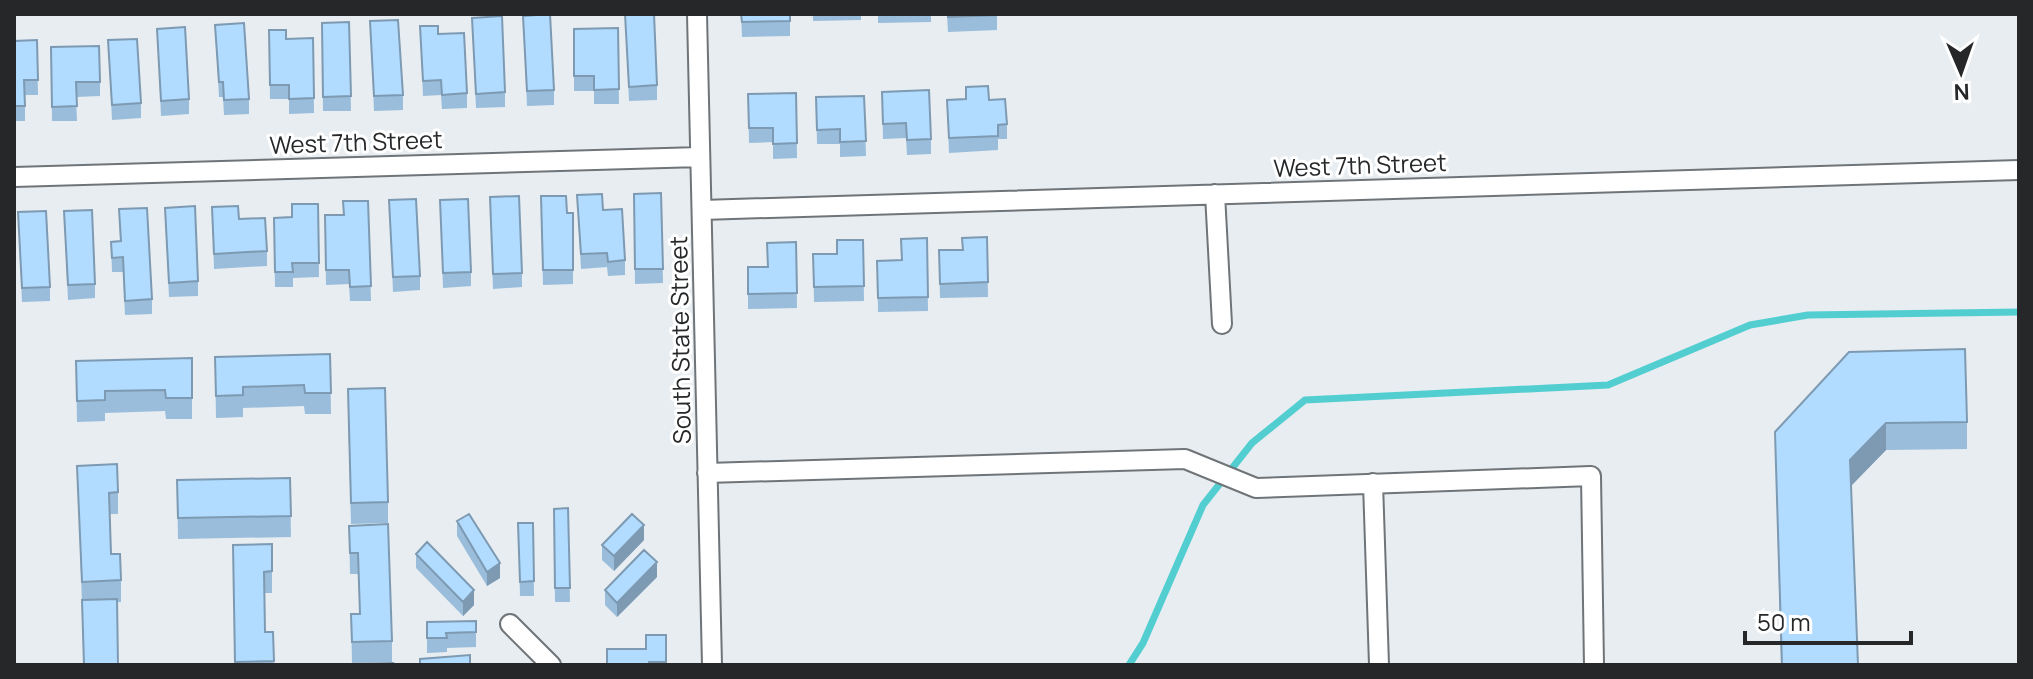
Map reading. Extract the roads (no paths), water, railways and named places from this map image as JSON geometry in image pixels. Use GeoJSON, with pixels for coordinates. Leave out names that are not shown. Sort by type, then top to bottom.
{"type":"FeatureCollection","features":[{"type":"Feature","properties":{"kind":"street","name":"South State Street"},"geometry":{"type":"LineString","coordinates":[[697,14],[712,665]]}},
{"type":"Feature","properties":{"kind":"street","name":"West 7th Street"},"geometry":{"type":"LineString","coordinates":[[14,177],[700,157]]}},
{"type":"Feature","properties":{"kind":"street","name":"West 7th Street"},"geometry":{"type":"LineString","coordinates":[[702,210],[2019,170]]}},
{"type":"Feature","properties":{"kind":"street"},"geometry":{"type":"LineString","coordinates":[[1215,194],[1222,324]]}},
{"type":"Feature","properties":{"kind":"street"},"geometry":{"type":"LineString","coordinates":[[707,473],[1185,459],[1256,488],[1591,476],[1594,665]]}},
{"type":"Feature","properties":{"kind":"street"},"geometry":{"type":"LineString","coordinates":[[1373,483],[1379,665]]}},
{"type":"Feature","properties":{"kind":"street"},"geometry":{"type":"LineString","coordinates":[[510,624],[551,665]]}},
{"type":"Feature","properties":{"kind":"waterway"},"geometry":{"type":"LineString","coordinates":[[1129,665],[1143,643],[1203,505],[1252,443],[1305,400],[1608,385],[1750,325],[1808,315],[2019,312]]}}]}
